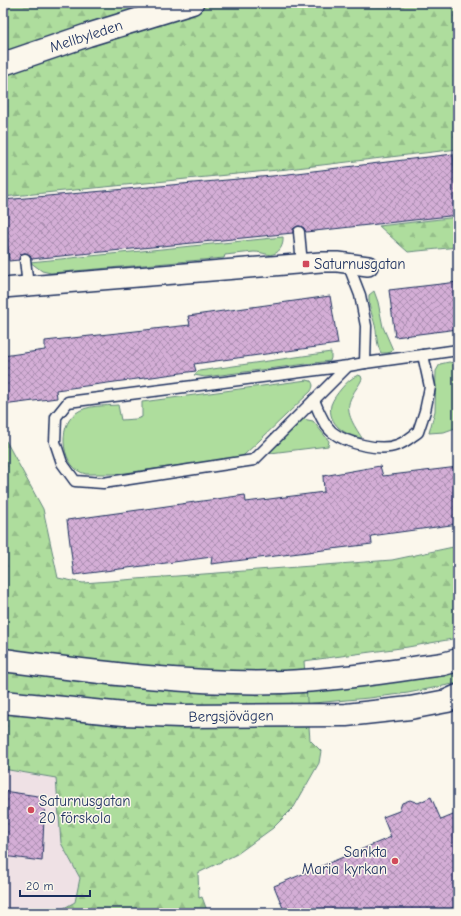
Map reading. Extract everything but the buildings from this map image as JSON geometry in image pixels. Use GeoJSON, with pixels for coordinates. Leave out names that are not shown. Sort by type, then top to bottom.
{"type":"FeatureCollection","features":[{"type":"Feature","properties":{"kind":"street","name":"Mellbyleden"},"geometry":{"type":"LineString","coordinates":[[3,64],[88,35],[192,3]]}},
{"type":"Feature","properties":{"kind":"street"},"geometry":{"type":"LineString","coordinates":[[3,288],[321,262],[368,266]]}},
{"type":"Feature","properties":{"kind":"street"},"geometry":{"type":"LineString","coordinates":[[3,660],[184,680],[284,682],[343,678],[444,664],[458,660]]}},
{"type":"Feature","properties":{"kind":"street","name":"Bergsjövägen"},"geometry":{"type":"LineString","coordinates":[[3,702],[124,714],[196,716],[346,715],[410,708],[454,700]]}},
{"type":"Feature","properties":{"kind":"lane"},"geometry":{"type":"LineString","coordinates":[[299,232],[302,264]]}},
{"type":"Feature","properties":{"kind":"lane"},"geometry":{"type":"LineString","coordinates":[[25,259],[28,286]]}},
{"type":"Feature","properties":{"kind":"lane"},"geometry":{"type":"LineString","coordinates":[[348,264],[360,295],[366,326],[365,364]]}},
{"type":"Feature","properties":{"kind":"lane"},"geometry":{"type":"LineString","coordinates":[[348,366],[254,460],[103,483],[75,481],[62,463],[55,442],[56,417],[68,402],[458,351]]}},
{"type":"Feature","properties":{"kind":"lane"},"geometry":{"type":"LineString","coordinates":[[314,400],[322,418],[332,432],[353,443],[375,448],[397,446],[418,432],[425,411],[430,386],[423,355]]}},
{"type":"Feature","properties":{"kind":"shaded area","name":"Saturnusgatan 20 förskola"},"geometry":{"type":"Polygon","coordinates":[[[3,769],[56,778],[61,843],[80,878],[75,902],[55,913],[3,913],[3,769]]]}},
{"type":"Feature","properties":{"kind":"green space"},"geometry":{"type":"Polygon","coordinates":[[[3,3],[458,3],[458,149],[288,169],[3,197],[3,3]]]}},
{"type":"Feature","properties":{"kind":"green space"},"geometry":{"type":"Polygon","coordinates":[[[458,217],[458,247],[408,252],[379,226],[458,217]]]}},
{"type":"Feature","properties":{"kind":"green space"},"geometry":{"type":"Polygon","coordinates":[[[283,237],[281,247],[274,254],[254,252],[225,255],[224,258],[51,273],[42,271],[30,262],[283,237]]]}},
{"type":"Feature","properties":{"kind":"green space"},"geometry":{"type":"Polygon","coordinates":[[[374,291],[378,302],[383,327],[393,350],[387,353],[381,353],[377,342],[375,326],[370,309],[369,295],[374,291]]]}},
{"type":"Feature","properties":{"kind":"green space"},"geometry":{"type":"Polygon","coordinates":[[[331,352],[330,361],[205,377],[194,375],[199,371],[331,352]]]}},
{"type":"Feature","properties":{"kind":"green space"},"geometry":{"type":"Polygon","coordinates":[[[449,362],[458,364],[458,427],[444,432],[429,433],[435,411],[436,371],[440,364],[449,362]]]}},
{"type":"Feature","properties":{"kind":"green space"},"geometry":{"type":"Polygon","coordinates":[[[358,375],[361,376],[362,379],[352,396],[349,412],[362,438],[350,435],[339,428],[332,418],[331,412],[331,405],[338,393],[349,381],[358,375]]]}},
{"type":"Feature","properties":{"kind":"green space"},"geometry":{"type":"Polygon","coordinates":[[[307,380],[311,381],[313,384],[311,391],[244,455],[240,457],[118,474],[86,474],[78,471],[72,464],[64,447],[66,428],[70,419],[80,410],[96,406],[118,405],[121,420],[136,419],[142,417],[142,402],[307,380]]]}},
{"type":"Feature","properties":{"kind":"green space"},"geometry":{"type":"Polygon","coordinates":[[[303,419],[313,421],[329,441],[328,446],[268,453],[300,420],[303,419]]]}},
{"type":"Feature","properties":{"kind":"green space"},"geometry":{"type":"Polygon","coordinates":[[[6,441],[43,509],[58,578],[83,583],[392,560],[458,546],[458,638],[408,647],[304,661],[310,740],[321,751],[319,763],[294,807],[273,828],[237,854],[198,873],[199,898],[202,897],[208,913],[55,913],[75,902],[80,878],[61,843],[56,778],[3,769],[3,442],[6,441]]]}},
{"type":"Feature","properties":{"kind":"green space"},"geometry":{"type":"Polygon","coordinates":[[[458,669],[458,683],[408,693],[369,698],[302,704],[267,693],[340,689],[458,669]]]}},
{"type":"Feature","properties":{"kind":"place","name":"Saturnusgatan"},"geometry":{"type":"Point","coordinates":[306,264]}},
{"type":"Feature","properties":{"kind":"place","name":"Saturnusgatan 20 förskola"},"geometry":{"type":"Point","coordinates":[31,810]}},
{"type":"Feature","properties":{"kind":"place","name":"Sankta Maria kyrkan"},"geometry":{"type":"Point","coordinates":[395,861]}}]}
